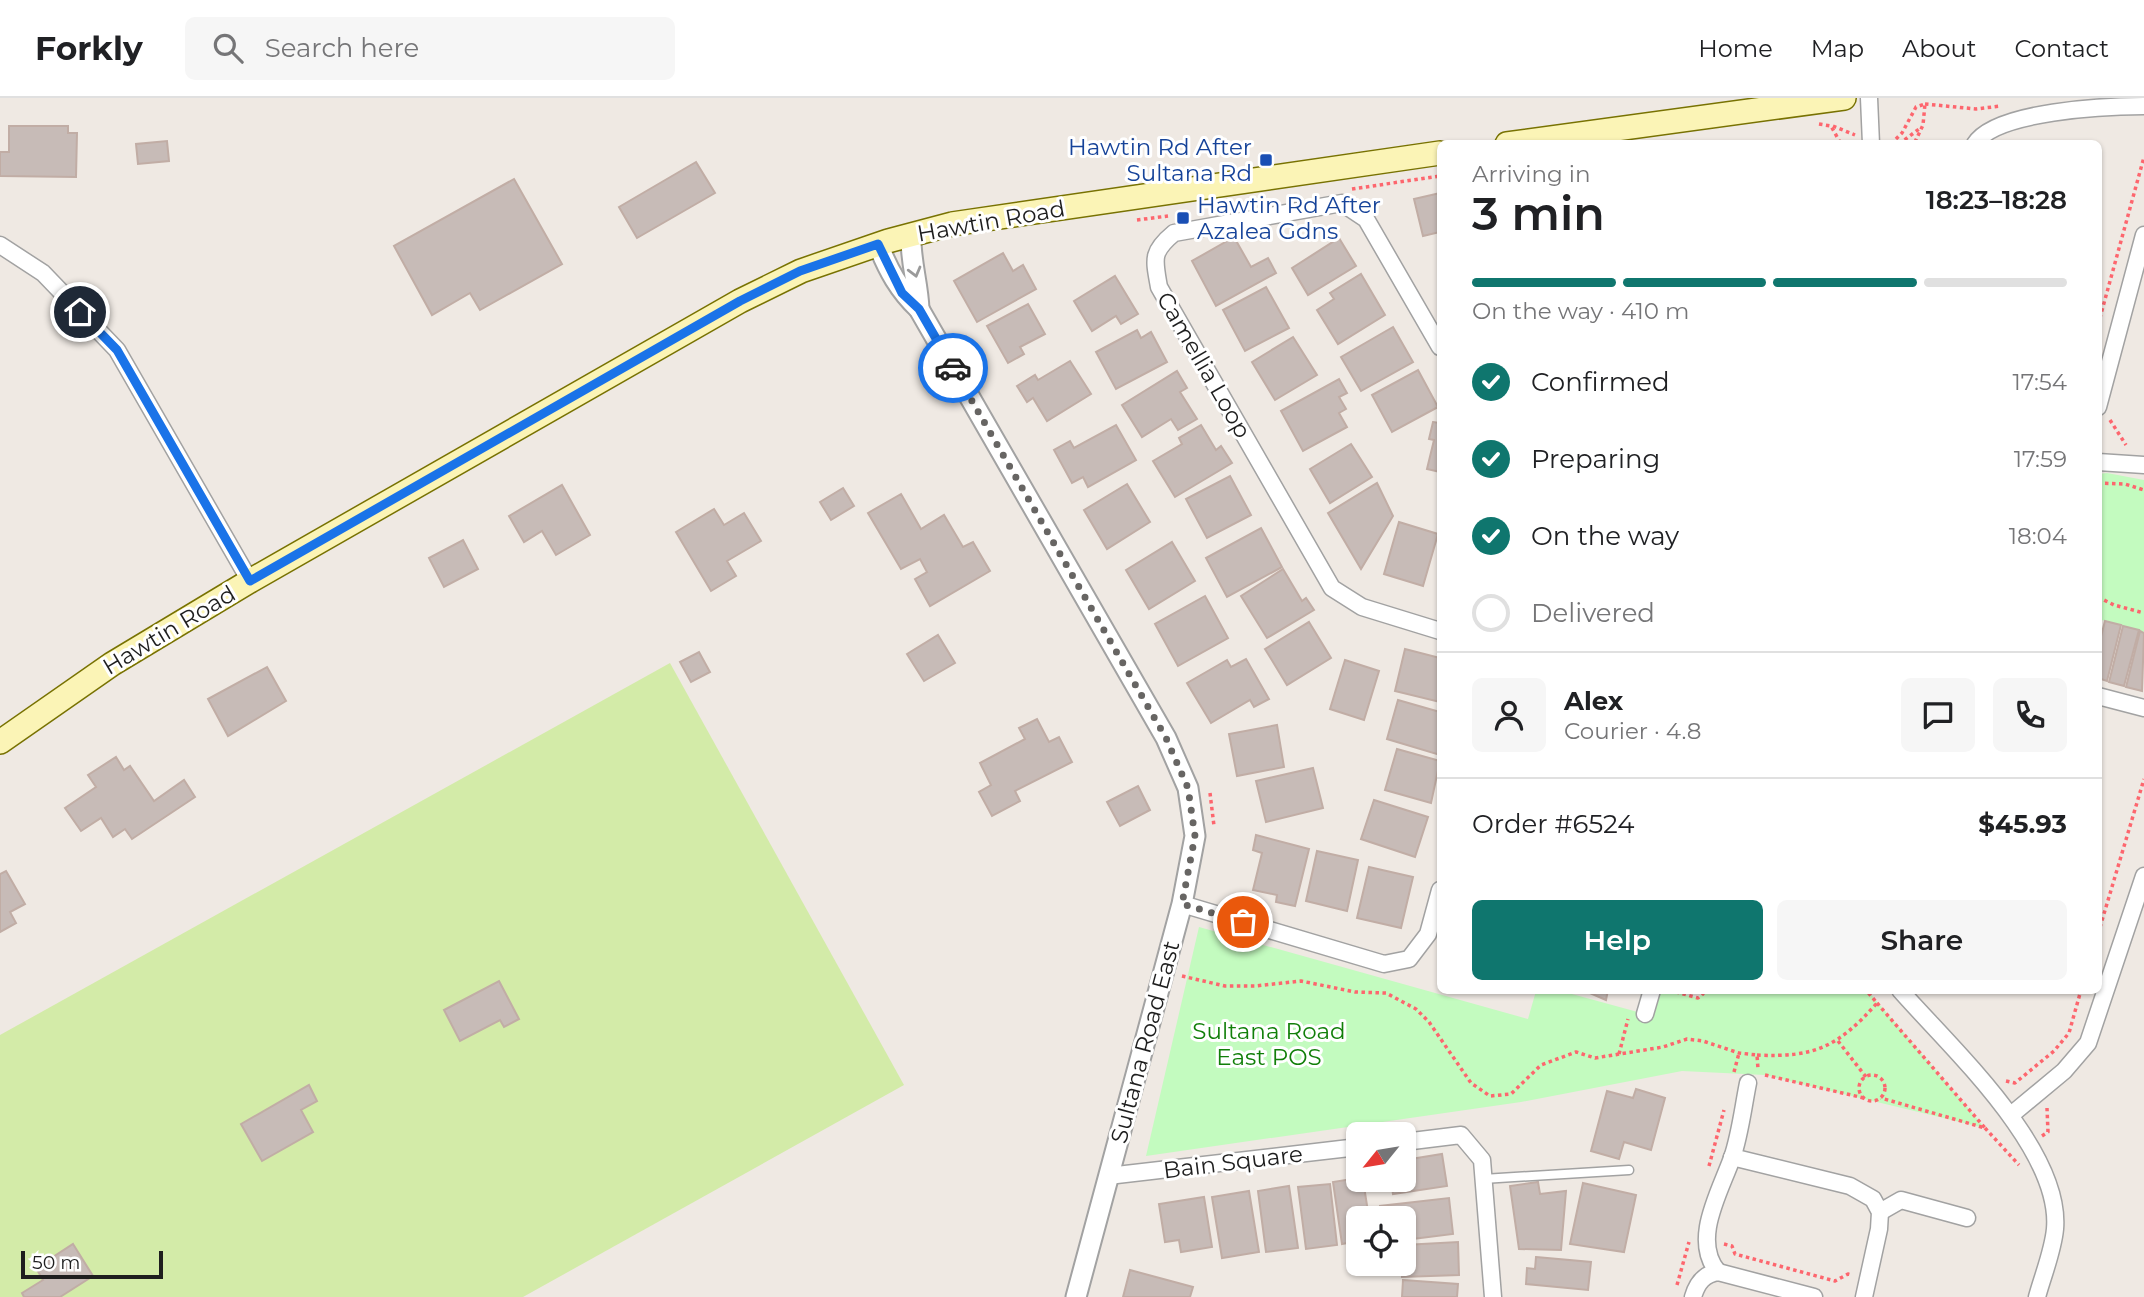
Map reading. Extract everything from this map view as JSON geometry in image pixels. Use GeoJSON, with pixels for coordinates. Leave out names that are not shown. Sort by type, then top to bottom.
{"type":"FeatureCollection","features":[{"type":"Feature","properties":{"kind":"main road"},"geometry":{"type":"LineString","coordinates":[[1564,140],[1621,136],[1844,98]]}},
{"type":"Feature","properties":{"kind":"main road","name":"Hawtin Road"},"geometry":{"type":"LineString","coordinates":[[0,742],[113,664],[250,581],[740,301],[800,271],[878,244],[952,224],[1437,153]]}},
{"type":"Feature","properties":{"kind":"street"},"geometry":{"type":"LineString","coordinates":[[1869,98],[1871,140]]}},
{"type":"Feature","properties":{"kind":"street"},"geometry":{"type":"LineString","coordinates":[[1979,140],[1989,130],[2016,120],[2078,109],[2144,106]]}},
{"type":"Feature","properties":{"kind":"street","name":"Camellia Loop"},"geometry":{"type":"LineString","coordinates":[[1437,342],[1366,219],[1342,203],[1174,233],[1162,244],[1154,258],[1159,287],[1332,587],[1362,607],[1437,630]]}},
{"type":"Feature","properties":{"kind":"street","name":"Sultana Road East"},"geometry":{"type":"LineString","coordinates":[[911,234],[910,253],[918,284],[919,309]]}},
{"type":"Feature","properties":{"kind":"street"},"geometry":{"type":"LineString","coordinates":[[2105,410],[2144,235]]}},
{"type":"Feature","properties":{"kind":"street","name":"Sultana Road East"},"geometry":{"type":"LineString","coordinates":[[878,244],[902,293],[919,309],[1172,750],[1188,788],[1195,836],[1182,904],[1076,1297]]}},
{"type":"Feature","properties":{"kind":"street"},"geometry":{"type":"LineString","coordinates":[[0,245],[43,273],[117,350],[250,581]]}},
{"type":"Feature","properties":{"kind":"street"},"geometry":{"type":"LineString","coordinates":[[2102,458],[2144,465]]}},
{"type":"Feature","properties":{"kind":"street"},"geometry":{"type":"LineString","coordinates":[[2102,697],[2144,708]]}},
{"type":"Feature","properties":{"kind":"street"},"geometry":{"type":"LineString","coordinates":[[2011,1115],[2064,1072],[2088,1044],[2144,876]]}},
{"type":"Feature","properties":{"kind":"street"},"geometry":{"type":"LineString","coordinates":[[1182,904],[1384,964],[1409,959],[1428,934],[1437,901]]}},
{"type":"Feature","properties":{"kind":"street"},"geometry":{"type":"LineString","coordinates":[[1637,1015],[1650,994]]}},
{"type":"Feature","properties":{"kind":"street"},"geometry":{"type":"LineString","coordinates":[[1904,994],[2011,1115],[2036,1154],[2049,1187],[2055,1229],[2038,1297]]}},
{"type":"Feature","properties":{"kind":"street"},"geometry":{"type":"LineString","coordinates":[[1718,1272],[1709,1258],[1717,1244],[1720,1186],[1755,1085]]}},
{"type":"Feature","properties":{"kind":"street"},"geometry":{"type":"LineString","coordinates":[[1416,1141],[1461,1135],[1482,1160],[1493,1297]]}},
{"type":"Feature","properties":{"kind":"street","name":"Bain Square"},"geometry":{"type":"LineString","coordinates":[[1108,1176],[1346,1148]]}},
{"type":"Feature","properties":{"kind":"street"},"geometry":{"type":"LineString","coordinates":[[1732,1157],[1850,1186],[1872,1199],[1880,1212],[1866,1289]]}},
{"type":"Feature","properties":{"kind":"street"},"geometry":{"type":"LineString","coordinates":[[1880,1212],[1901,1200],[1967,1217]]}},
{"type":"Feature","properties":{"kind":"street"},"geometry":{"type":"LineString","coordinates":[[1693,1297],[1698,1284],[1718,1272],[1814,1297]]}},
{"type":"Feature","properties":{"kind":"lane"},"geometry":{"type":"LineString","coordinates":[[1483,1179],[1629,1170]]}},
{"type":"Feature","properties":{"kind":"path"},"geometry":{"type":"LineString","coordinates":[[1895,140],[1902,133],[1916,107],[1925,104],[1976,109],[2002,106]]}},
{"type":"Feature","properties":{"kind":"path"},"geometry":{"type":"LineString","coordinates":[[1915,140],[1923,125],[1925,104]]}},
{"type":"Feature","properties":{"kind":"path"},"geometry":{"type":"LineString","coordinates":[[1904,140],[1923,125]]}},
{"type":"Feature","properties":{"kind":"path"},"geometry":{"type":"LineString","coordinates":[[1831,126],[1864,140]]}},
{"type":"Feature","properties":{"kind":"path"},"geometry":{"type":"LineString","coordinates":[[2102,310],[2144,157]]}},
{"type":"Feature","properties":{"kind":"path"},"geometry":{"type":"LineString","coordinates":[[1345,190],[1437,176]]}},
{"type":"Feature","properties":{"kind":"path"},"geometry":{"type":"LineString","coordinates":[[1128,221],[1169,215]]}},
{"type":"Feature","properties":{"kind":"path"},"geometry":{"type":"LineString","coordinates":[[2105,410],[2124,444],[2134,447]]}},
{"type":"Feature","properties":{"kind":"path"},"geometry":{"type":"LineString","coordinates":[[2102,484],[2125,484],[2144,490]]}},
{"type":"Feature","properties":{"kind":"path"},"geometry":{"type":"LineString","coordinates":[[2102,599],[2144,613]]}},
{"type":"Feature","properties":{"kind":"path"},"geometry":{"type":"LineString","coordinates":[[2102,921],[2144,779]]}},
{"type":"Feature","properties":{"kind":"path"},"geometry":{"type":"LineString","coordinates":[[1209,788],[1213,829]]}},
{"type":"Feature","properties":{"kind":"path"},"geometry":{"type":"LineString","coordinates":[[1164,970],[1208,984],[1225,986],[1301,981],[1356,992],[1386,993],[1416,1009],[1429,1022],[1471,1083],[1490,1096],[1511,1094],[1541,1065],[1564,1055],[1583,1052],[1594,1058],[1663,1047],[1687,1039],[1757,1055],[1782,1057],[1801,1054],[1838,1041],[1856,1027],[1877,1003]]}},
{"type":"Feature","properties":{"kind":"path"},"geometry":{"type":"LineString","coordinates":[[1684,994],[1698,998],[1703,994]]}},
{"type":"Feature","properties":{"kind":"path"},"geometry":{"type":"LineString","coordinates":[[1869,994],[2023,1169]]}},
{"type":"Feature","properties":{"kind":"path"},"geometry":{"type":"LineString","coordinates":[[1983,1083],[1987,1079],[2015,1083],[2054,1051],[2069,1033],[2080,994]]}},
{"type":"Feature","properties":{"kind":"path"},"geometry":{"type":"LineString","coordinates":[[1619,1054],[1637,1015]]}},
{"type":"Feature","properties":{"kind":"path"},"geometry":{"type":"LineString","coordinates":[[1838,1041],[1866,1077]]}},
{"type":"Feature","properties":{"kind":"path"},"geometry":{"type":"LineString","coordinates":[[1757,1055],[1758,1069],[1765,1075],[1874,1101],[1881,1098],[1985,1128]]}},
{"type":"Feature","properties":{"kind":"path"},"geometry":{"type":"LineString","coordinates":[[1755,1085],[1765,1075]]}},
{"type":"Feature","properties":{"kind":"path"},"geometry":{"type":"LineString","coordinates":[[1864,1098],[1859,1089],[1866,1077],[1874,1075],[1882,1079],[1885,1087],[1881,1098]]}},
{"type":"Feature","properties":{"kind":"path"},"geometry":{"type":"LineString","coordinates":[[1725,1232],[1717,1244],[1732,1246],[1735,1254],[1835,1281],[1848,1274],[1866,1289]]}},
{"type":"Feature","properties":{"kind":"green space"},"geometry":{"type":"Polygon","coordinates":[[[2102,474],[2144,480],[2144,632],[2102,620],[2102,474]]]}},
{"type":"Feature","properties":{"kind":"green space"},"geometry":{"type":"Polygon","coordinates":[[[670,663],[904,1085],[523,1297],[0,1297],[0,1035],[670,663]]]}},
{"type":"Feature","properties":{"kind":"green space","name":"Sultana Road East POS"},"geometry":{"type":"Polygon","coordinates":[[[1199,927],[1528,1019],[1535,994],[1572,994],[1645,1014],[1651,994],[1681,994],[1698,998],[1702,994],[1871,994],[1985,1128],[1765,1075],[1682,1071],[1521,1102],[1382,1122],[1346,1122],[1346,1127],[1146,1156],[1199,927]]]}},
{"type":"Feature","properties":{"kind":"building"},"geometry":{"type":"Polygon","coordinates":[[[9,126],[68,126],[68,133],[77,133],[76,177],[0,176],[0,152],[9,152],[9,126]]]}},
{"type":"Feature","properties":{"kind":"building"},"geometry":{"type":"Polygon","coordinates":[[[167,141],[169,161],[138,164],[136,144],[167,141]]]}},
{"type":"Feature","properties":{"kind":"building"},"geometry":{"type":"Polygon","coordinates":[[[696,162],[715,193],[637,238],[619,207],[696,162]]]}},
{"type":"Feature","properties":{"kind":"building"},"geometry":{"type":"Polygon","coordinates":[[[514,179],[562,264],[480,310],[470,293],[432,315],[394,246],[514,179]]]}},
{"type":"Feature","properties":{"kind":"building"},"geometry":{"type":"Polygon","coordinates":[[[1437,194],[1437,233],[1423,236],[1414,199],[1437,194]]]}},
{"type":"Feature","properties":{"kind":"building"},"geometry":{"type":"Polygon","coordinates":[[[1234,237],[1251,267],[1268,258],[1276,273],[1216,306],[1192,261],[1234,237]]]}},
{"type":"Feature","properties":{"kind":"building"},"geometry":{"type":"Polygon","coordinates":[[[1339,238],[1356,266],[1308,295],[1292,268],[1339,238]]]}},
{"type":"Feature","properties":{"kind":"building"},"geometry":{"type":"Polygon","coordinates":[[[1003,253],[1013,271],[1023,265],[1036,289],[977,322],[954,281],[1003,253]]]}},
{"type":"Feature","properties":{"kind":"building"},"geometry":{"type":"Polygon","coordinates":[[[1361,274],[1385,315],[1338,344],[1317,310],[1334,299],[1330,293],[1361,274]]]}},
{"type":"Feature","properties":{"kind":"building"},"geometry":{"type":"Polygon","coordinates":[[[1115,276],[1138,314],[1121,324],[1116,316],[1092,331],[1074,301],[1115,276]]]}},
{"type":"Feature","properties":{"kind":"building"},"geometry":{"type":"Polygon","coordinates":[[[1266,287],[1289,328],[1245,351],[1223,310],[1266,287]]]}},
{"type":"Feature","properties":{"kind":"building"},"geometry":{"type":"Polygon","coordinates":[[[1028,304],[1045,334],[1020,347],[1024,354],[1008,363],[987,326],[1028,304]]]}},
{"type":"Feature","properties":{"kind":"building"},"geometry":{"type":"Polygon","coordinates":[[[1393,327],[1413,362],[1361,391],[1341,357],[1393,327]]]}},
{"type":"Feature","properties":{"kind":"building"},"geometry":{"type":"Polygon","coordinates":[[[1137,330],[1141,338],[1151,332],[1167,362],[1116,389],[1096,352],[1137,330]]]}},
{"type":"Feature","properties":{"kind":"building"},"geometry":{"type":"Polygon","coordinates":[[[1293,337],[1317,375],[1275,400],[1252,362],[1293,337]]]}},
{"type":"Feature","properties":{"kind":"building"},"geometry":{"type":"Polygon","coordinates":[[[1070,361],[1091,394],[1047,421],[1033,398],[1027,402],[1017,386],[1035,375],[1038,380],[1070,361]]]}},
{"type":"Feature","properties":{"kind":"building"},"geometry":{"type":"Polygon","coordinates":[[[1418,370],[1437,408],[1392,432],[1372,395],[1418,370]]]}},
{"type":"Feature","properties":{"kind":"building"},"geometry":{"type":"Polygon","coordinates":[[[1177,371],[1187,388],[1180,392],[1197,419],[1178,430],[1171,419],[1142,437],[1122,405],[1177,371]]]}},
{"type":"Feature","properties":{"kind":"building"},"geometry":{"type":"Polygon","coordinates":[[[1339,379],[1347,393],[1339,397],[1346,409],[1339,413],[1347,427],[1303,451],[1281,411],[1339,379]]]}},
{"type":"Feature","properties":{"kind":"building"},"geometry":{"type":"Polygon","coordinates":[[[1433,422],[1437,423],[1437,471],[1427,469],[1434,440],[1429,439],[1433,422]]]}},
{"type":"Feature","properties":{"kind":"building"},"geometry":{"type":"Polygon","coordinates":[[[1116,425],[1136,460],[1088,487],[1083,477],[1072,483],[1054,450],[1070,441],[1074,448],[1116,425]]]}},
{"type":"Feature","properties":{"kind":"building"},"geometry":{"type":"Polygon","coordinates":[[[1201,425],[1216,450],[1221,446],[1232,463],[1175,497],[1153,461],[1182,444],[1179,438],[1201,425]]]}},
{"type":"Feature","properties":{"kind":"building"},"geometry":{"type":"Polygon","coordinates":[[[1351,444],[1372,477],[1330,503],[1310,469],[1351,444]]]}},
{"type":"Feature","properties":{"kind":"building"},"geometry":{"type":"Polygon","coordinates":[[[1230,476],[1251,515],[1207,538],[1186,499],[1230,476]]]}},
{"type":"Feature","properties":{"kind":"building"},"geometry":{"type":"Polygon","coordinates":[[[1377,483],[1393,516],[1361,569],[1328,513],[1377,483]]]}},
{"type":"Feature","properties":{"kind":"building"},"geometry":{"type":"Polygon","coordinates":[[[1127,484],[1150,522],[1107,549],[1084,510],[1127,484]]]}},
{"type":"Feature","properties":{"kind":"building"},"geometry":{"type":"Polygon","coordinates":[[[562,485],[590,535],[556,555],[542,531],[524,542],[509,516],[562,485]]]}},
{"type":"Feature","properties":{"kind":"building"},"geometry":{"type":"Polygon","coordinates":[[[843,488],[854,506],[831,520],[820,502],[843,488]]]}},
{"type":"Feature","properties":{"kind":"building"},"geometry":{"type":"Polygon","coordinates":[[[901,494],[921,529],[944,515],[963,547],[973,542],[990,571],[930,606],[915,579],[927,572],[920,559],[901,569],[868,513],[901,494]]]}},
{"type":"Feature","properties":{"kind":"building"},"geometry":{"type":"Polygon","coordinates":[[[714,509],[724,525],[744,513],[761,541],[727,561],[736,576],[711,591],[676,532],[714,509]]]}},
{"type":"Feature","properties":{"kind":"building"},"geometry":{"type":"Polygon","coordinates":[[[1399,522],[1437,534],[1423,586],[1384,574],[1399,522]]]}},
{"type":"Feature","properties":{"kind":"building"},"geometry":{"type":"Polygon","coordinates":[[[1261,528],[1282,567],[1227,597],[1206,558],[1261,528]]]}},
{"type":"Feature","properties":{"kind":"building"},"geometry":{"type":"Polygon","coordinates":[[[463,540],[478,569],[444,587],[429,558],[463,540]]]}},
{"type":"Feature","properties":{"kind":"building"},"geometry":{"type":"Polygon","coordinates":[[[1172,542],[1195,581],[1149,609],[1126,570],[1172,542]]]}},
{"type":"Feature","properties":{"kind":"building"},"geometry":{"type":"Polygon","coordinates":[[[1283,569],[1302,601],[1306,598],[1314,610],[1267,638],[1241,596],[1283,569]]]}},
{"type":"Feature","properties":{"kind":"building"},"geometry":{"type":"Polygon","coordinates":[[[1205,596],[1228,638],[1178,666],[1155,624],[1205,596]]]}},
{"type":"Feature","properties":{"kind":"building"},"geometry":{"type":"Polygon","coordinates":[[[2105,621],[2121,625],[2107,681],[2102,679],[2102,633],[2105,621]]]}},
{"type":"Feature","properties":{"kind":"building"},"geometry":{"type":"Polygon","coordinates":[[[1309,622],[1331,658],[1287,685],[1265,649],[1309,622]]]}},
{"type":"Feature","properties":{"kind":"building"},"geometry":{"type":"Polygon","coordinates":[[[2123,626],[2139,630],[2124,686],[2109,682],[2123,626]]]}},
{"type":"Feature","properties":{"kind":"building"},"geometry":{"type":"Polygon","coordinates":[[[2140,631],[2144,633],[2142,691],[2126,687],[2140,631]]]}},
{"type":"Feature","properties":{"kind":"building"},"geometry":{"type":"Polygon","coordinates":[[[938,635],[955,663],[924,681],[907,654],[938,635]]]}},
{"type":"Feature","properties":{"kind":"building"},"geometry":{"type":"Polygon","coordinates":[[[1405,649],[1437,657],[1437,701],[1395,691],[1405,649]]]}},
{"type":"Feature","properties":{"kind":"building"},"geometry":{"type":"Polygon","coordinates":[[[699,652],[710,672],[691,682],[680,662],[699,652]]]}},
{"type":"Feature","properties":{"kind":"building"},"geometry":{"type":"Polygon","coordinates":[[[1246,659],[1269,699],[1254,707],[1250,700],[1211,723],[1187,683],[1227,660],[1231,667],[1246,659]]]}},
{"type":"Feature","properties":{"kind":"building"},"geometry":{"type":"Polygon","coordinates":[[[1345,660],[1379,671],[1364,720],[1330,709],[1345,660]]]}},
{"type":"Feature","properties":{"kind":"building"},"geometry":{"type":"Polygon","coordinates":[[[267,667],[286,701],[228,736],[208,699],[267,667]]]}},
{"type":"Feature","properties":{"kind":"building"},"geometry":{"type":"Polygon","coordinates":[[[1398,700],[1437,711],[1437,754],[1387,739],[1398,700]]]}},
{"type":"Feature","properties":{"kind":"building"},"geometry":{"type":"Polygon","coordinates":[[[1037,719],[1049,742],[1059,737],[1072,762],[1015,791],[1020,801],[992,816],[979,792],[991,785],[980,763],[1025,739],[1019,728],[1037,719]]]}},
{"type":"Feature","properties":{"kind":"building"},"geometry":{"type":"Polygon","coordinates":[[[1277,725],[1284,767],[1237,776],[1229,734],[1277,725]]]}},
{"type":"Feature","properties":{"kind":"building"},"geometry":{"type":"Polygon","coordinates":[[[1397,749],[1437,760],[1431,803],[1385,790],[1397,749]]]}},
{"type":"Feature","properties":{"kind":"building"},"geometry":{"type":"Polygon","coordinates":[[[116,757],[124,770],[130,766],[154,801],[184,780],[195,797],[132,839],[125,829],[113,837],[101,818],[81,831],[65,808],[96,787],[88,775],[116,757]]]}},
{"type":"Feature","properties":{"kind":"building"},"geometry":{"type":"Polygon","coordinates":[[[1313,768],[1323,808],[1266,822],[1256,781],[1313,768]]]}},
{"type":"Feature","properties":{"kind":"building"},"geometry":{"type":"Polygon","coordinates":[[[1138,786],[1150,810],[1120,826],[1107,802],[1138,786]]]}},
{"type":"Feature","properties":{"kind":"building"},"geometry":{"type":"Polygon","coordinates":[[[1374,800],[1428,817],[1415,857],[1361,839],[1374,800]]]}},
{"type":"Feature","properties":{"kind":"building"},"geometry":{"type":"Polygon","coordinates":[[[1256,835],[1309,849],[1295,906],[1276,902],[1277,895],[1253,890],[1262,853],[1253,850],[1256,835]]]}},
{"type":"Feature","properties":{"kind":"building"},"geometry":{"type":"Polygon","coordinates":[[[1317,851],[1358,860],[1347,911],[1306,901],[1317,851]]]}},
{"type":"Feature","properties":{"kind":"building"},"geometry":{"type":"Polygon","coordinates":[[[1369,867],[1413,877],[1401,928],[1357,918],[1369,867]]]}},
{"type":"Feature","properties":{"kind":"building"},"geometry":{"type":"Polygon","coordinates":[[[6,871],[25,904],[10,912],[16,923],[0,932],[0,874],[6,871]]]}},
{"type":"Feature","properties":{"kind":"building"},"geometry":{"type":"Polygon","coordinates":[[[499,981],[519,1019],[504,1027],[500,1020],[460,1041],[444,1010],[499,981]]]}},
{"type":"Feature","properties":{"kind":"building"},"geometry":{"type":"Polygon","coordinates":[[[1592,994],[1607,994],[1606,1000],[1592,994]]]}},
{"type":"Feature","properties":{"kind":"building"},"geometry":{"type":"Polygon","coordinates":[[[309,1085],[317,1101],[301,1110],[313,1132],[262,1161],[241,1124],[309,1085]]]}},
{"type":"Feature","properties":{"kind":"building"},"geometry":{"type":"Polygon","coordinates":[[[1636,1089],[1665,1098],[1651,1150],[1624,1142],[1619,1159],[1591,1151],[1607,1091],[1633,1098],[1636,1089]]]}},
{"type":"Feature","properties":{"kind":"building"},"geometry":{"type":"Polygon","coordinates":[[[1442,1154],[1447,1186],[1416,1191],[1416,1158],[1442,1154]]]}},
{"type":"Feature","properties":{"kind":"building"},"geometry":{"type":"Polygon","coordinates":[[[1346,1180],[1346,1192],[1365,1192],[1367,1206],[1346,1206],[1346,1243],[1342,1244],[1333,1182],[1346,1180]]]}},
{"type":"Feature","properties":{"kind":"building"},"geometry":{"type":"Polygon","coordinates":[[[1538,1182],[1540,1194],[1566,1191],[1561,1250],[1519,1249],[1510,1186],[1538,1182]]]}},
{"type":"Feature","properties":{"kind":"building"},"geometry":{"type":"Polygon","coordinates":[[[1583,1183],[1636,1195],[1624,1252],[1570,1244],[1583,1183]]]}},
{"type":"Feature","properties":{"kind":"building"},"geometry":{"type":"Polygon","coordinates":[[[1330,1184],[1337,1245],[1306,1249],[1298,1187],[1330,1184]]]}},
{"type":"Feature","properties":{"kind":"building"},"geometry":{"type":"Polygon","coordinates":[[[1289,1186],[1298,1248],[1266,1252],[1258,1191],[1289,1186]]]}},
{"type":"Feature","properties":{"kind":"building"},"geometry":{"type":"Polygon","coordinates":[[[1249,1191],[1259,1252],[1222,1258],[1212,1197],[1249,1191]]]}},
{"type":"Feature","properties":{"kind":"building"},"geometry":{"type":"Polygon","coordinates":[[[1204,1197],[1212,1247],[1181,1252],[1179,1240],[1165,1242],[1159,1204],[1204,1197]]]}},
{"type":"Feature","properties":{"kind":"building"},"geometry":{"type":"Polygon","coordinates":[[[1449,1198],[1453,1234],[1416,1239],[1416,1206],[1380,1206],[1449,1198]]]}},
{"type":"Feature","properties":{"kind":"building"},"geometry":{"type":"Polygon","coordinates":[[[1458,1242],[1459,1275],[1402,1277],[1416,1276],[1416,1244],[1458,1242]]]}},
{"type":"Feature","properties":{"kind":"building"},"geometry":{"type":"Polygon","coordinates":[[[73,1244],[93,1276],[60,1297],[24,1297],[22,1293],[43,1280],[36,1268],[73,1244]]]}},
{"type":"Feature","properties":{"kind":"building"},"geometry":{"type":"Polygon","coordinates":[[[1536,1257],[1591,1262],[1588,1290],[1526,1284],[1527,1268],[1535,1269],[1536,1257]]]}},
{"type":"Feature","properties":{"kind":"building"},"geometry":{"type":"Polygon","coordinates":[[[1130,1270],[1193,1287],[1190,1297],[1123,1297],[1130,1270]]]}},
{"type":"Feature","properties":{"kind":"building"},"geometry":{"type":"Polygon","coordinates":[[[1403,1280],[1458,1284],[1457,1297],[1402,1297],[1403,1280]]]}},
{"type":"Feature","properties":{"kind":"way so far"},"geometry":{"type":"LineString","coordinates":[[953,368],[1166,738],[1188,788],[1195,836],[1182,904],[1243,922]]}},
{"type":"Feature","properties":{"kind":"place","name":"Hawtin Rd After Sultana Rd"},"geometry":{"type":"Point","coordinates":[1266,160]}},
{"type":"Feature","properties":{"kind":"place","name":"Hawtin Rd After Azalea Gdns"},"geometry":{"type":"Point","coordinates":[1183,218]}},
{"type":"Feature","properties":{"kind":"route"},"geometry":{"type":"LineString","coordinates":[[80,312],[117,350],[250,581],[740,301],[800,271],[878,244],[902,293],[919,309],[953,368]]}}]}
